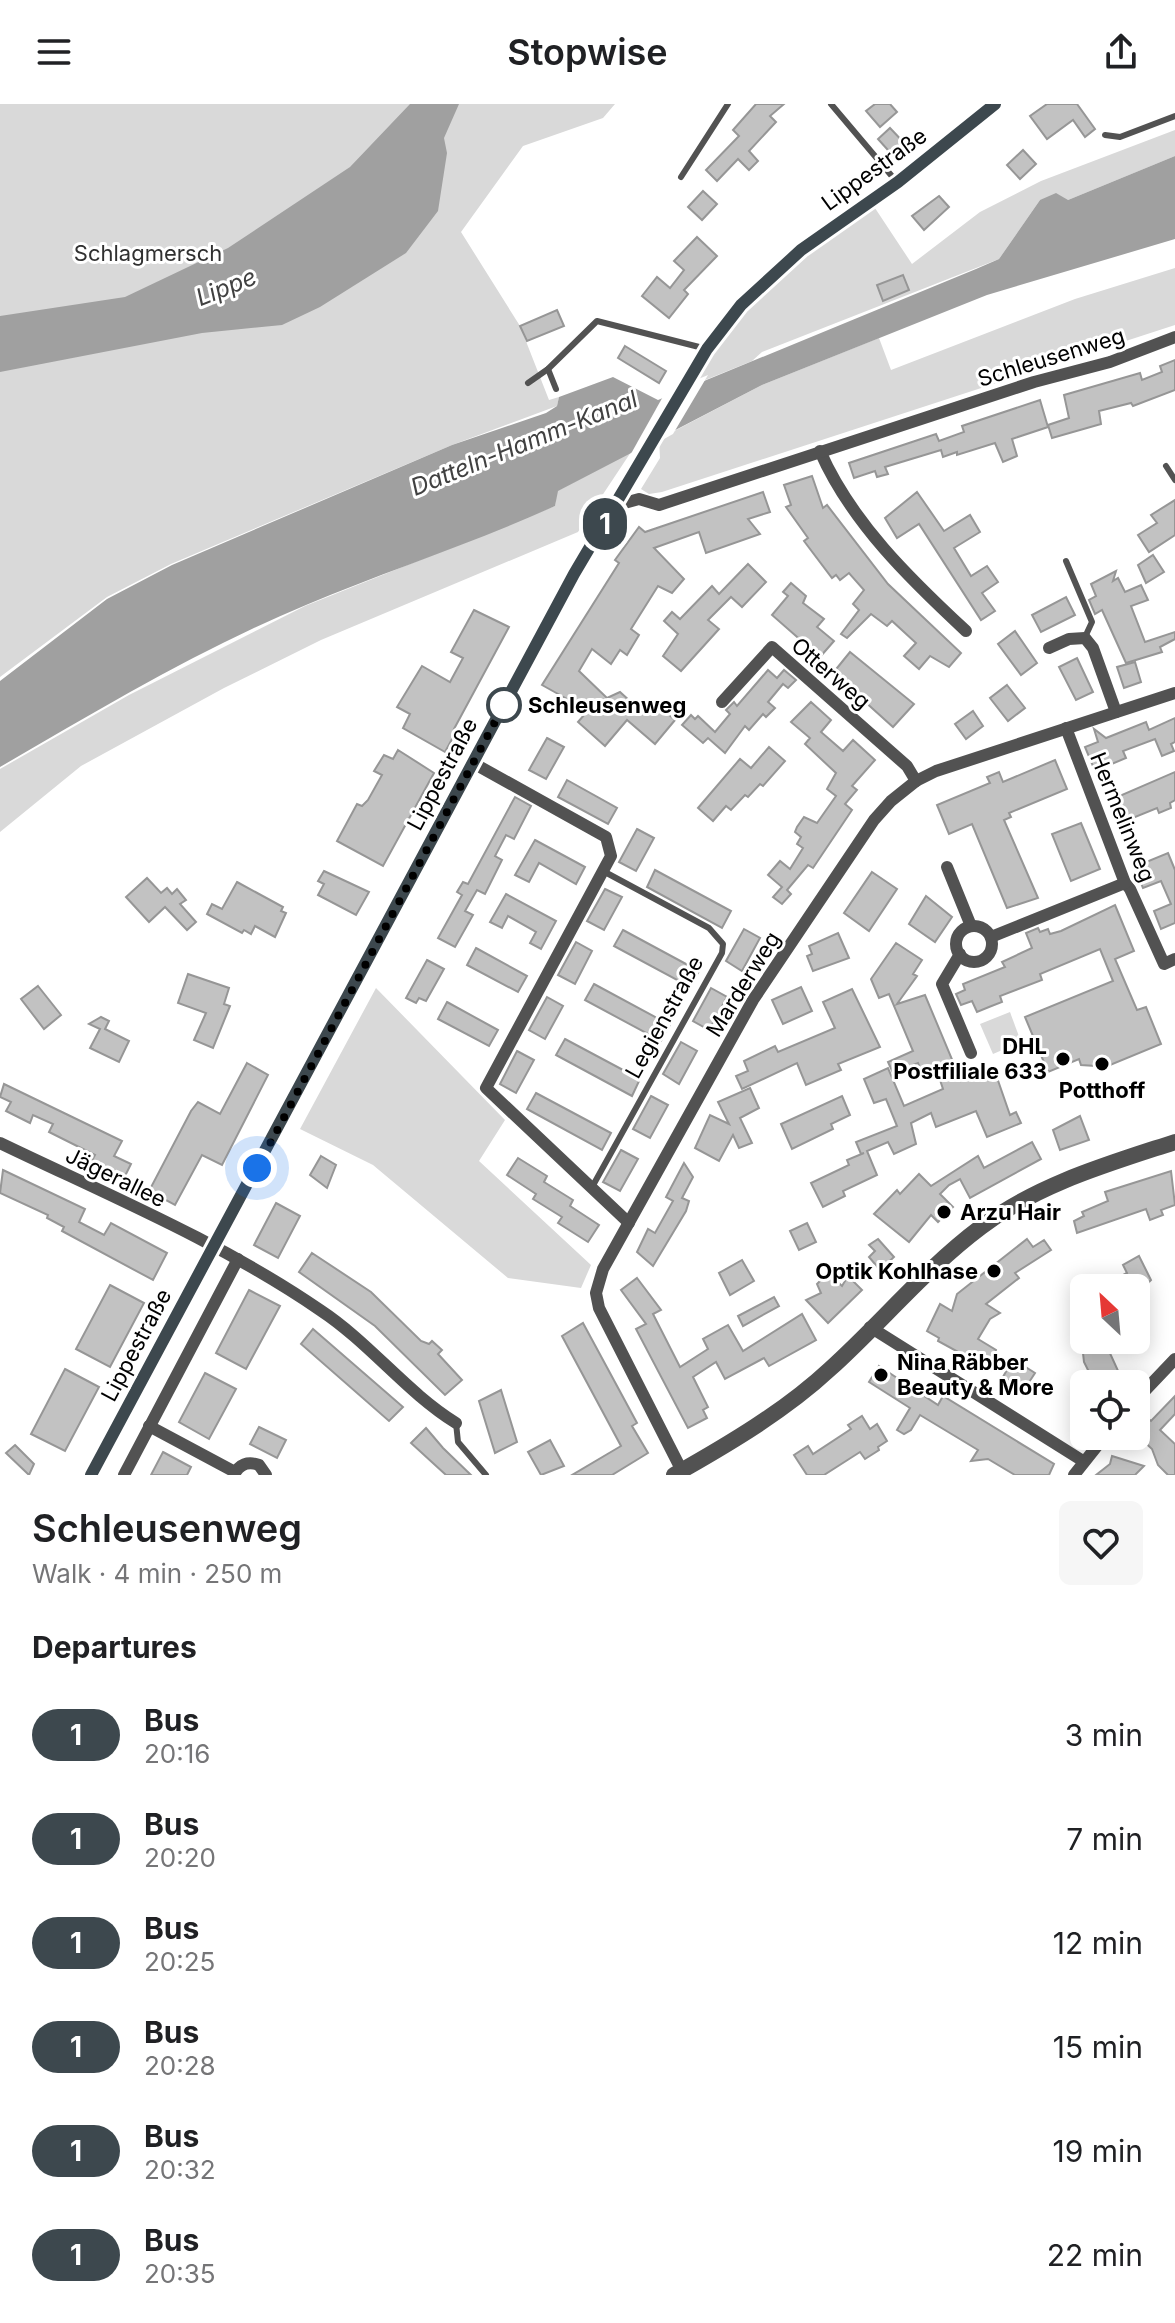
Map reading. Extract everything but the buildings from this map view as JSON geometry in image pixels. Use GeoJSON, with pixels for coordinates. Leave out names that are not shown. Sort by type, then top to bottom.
{"type":"FeatureCollection","features":[{"type":"Feature","properties":{"kind":"main road","name":"Lippestraße"},"geometry":{"type":"LineString","coordinates":[[91,1475],[574,574],[707,349],[741,305],[801,250],[898,182],[995,104]]}},
{"type":"Feature","properties":{"kind":"street","name":"Schleusenweg"},"geometry":{"type":"LineString","coordinates":[[617,505],[639,499],[659,505],[1034,382],[1110,362],[1175,337]]}},
{"type":"Feature","properties":{"kind":"street"},"geometry":{"type":"LineString","coordinates":[[820,451],[838,487],[884,548],[966,631]]}},
{"type":"Feature","properties":{"kind":"street"},"geometry":{"type":"LineString","coordinates":[[1049,648],[1069,639],[1085,638],[1093,648],[1116,712]]}},
{"type":"Feature","properties":{"kind":"street","name":"Otterweg"},"geometry":{"type":"LineString","coordinates":[[722,702],[772,647],[907,766],[916,781]]}},
{"type":"Feature","properties":{"kind":"street","name":"Marderweg"},"geometry":{"type":"LineString","coordinates":[[678,1473],[599,1308],[596,1293],[598,1279],[753,1000],[874,820],[916,781],[1175,693]]}},
{"type":"Feature","properties":{"kind":"street","name":"Hermelinweg"},"geometry":{"type":"LineString","coordinates":[[1066,728],[1125,883],[1169,962]]}},
{"type":"Feature","properties":{"kind":"street"},"geometry":{"type":"LineString","coordinates":[[473,763],[606,837],[612,850],[486,1088],[590,1190],[629,1223]]}},
{"type":"Feature","properties":{"kind":"street"},"geometry":{"type":"LineString","coordinates":[[947,867],[971,926]]}},
{"type":"Feature","properties":{"kind":"street"},"geometry":{"type":"LineString","coordinates":[[991,937],[1125,883]]}},
{"type":"Feature","properties":{"kind":"street"},"geometry":{"type":"LineString","coordinates":[[971,926],[985,930],[991,937],[992,946],[986,957],[971,962],[960,954],[957,940],[971,926]]}},
{"type":"Feature","properties":{"kind":"street"},"geometry":{"type":"LineString","coordinates":[[960,954],[942,984],[971,1053]]}},
{"type":"Feature","properties":{"kind":"street"},"geometry":{"type":"LineString","coordinates":[[678,1473],[805,1390],[831,1369],[870,1327],[981,1227],[1024,1199],[1092,1170],[1175,1142]]}},
{"type":"Feature","properties":{"kind":"street","name":"Jägerallee"},"geometry":{"type":"LineString","coordinates":[[0,1143],[238,1259],[350,1332],[430,1407],[456,1423]]}},
{"type":"Feature","properties":{"kind":"street"},"geometry":{"type":"LineString","coordinates":[[124,1475],[238,1259]]}},
{"type":"Feature","properties":{"kind":"street"},"geometry":{"type":"LineString","coordinates":[[870,1327],[1083,1461]]}},
{"type":"Feature","properties":{"kind":"street"},"geometry":{"type":"LineString","coordinates":[[1150,1385],[1175,1359]]}},
{"type":"Feature","properties":{"kind":"street"},"geometry":{"type":"LineString","coordinates":[[149,1426],[235,1474],[244,1464],[253,1463],[266,1475]]}},
{"type":"Feature","properties":{"kind":"street"},"geometry":{"type":"LineString","coordinates":[[1074,1475],[1093,1450]]}},
{"type":"Feature","properties":{"kind":"lane"},"geometry":{"type":"LineString","coordinates":[[681,177],[728,104]]}},
{"type":"Feature","properties":{"kind":"lane"},"geometry":{"type":"LineString","coordinates":[[831,104],[898,182]]}},
{"type":"Feature","properties":{"kind":"lane"},"geometry":{"type":"LineString","coordinates":[[1105,135],[1120,137],[1175,116]]}},
{"type":"Feature","properties":{"kind":"lane"},"geometry":{"type":"LineString","coordinates":[[528,383],[548,369],[597,321],[707,349]]}},
{"type":"Feature","properties":{"kind":"lane"},"geometry":{"type":"LineString","coordinates":[[548,369],[556,389]]}},
{"type":"Feature","properties":{"kind":"lane"},"geometry":{"type":"LineString","coordinates":[[1166,466],[1175,480]]}},
{"type":"Feature","properties":{"kind":"lane"},"geometry":{"type":"LineString","coordinates":[[1066,561],[1092,622],[1085,638]]}},
{"type":"Feature","properties":{"kind":"lane","name":"Legienstraße"},"geometry":{"type":"LineString","coordinates":[[590,1190],[722,953],[723,944],[709,928],[603,871]]}},
{"type":"Feature","properties":{"kind":"lane"},"geometry":{"type":"LineString","coordinates":[[456,1423],[458,1442],[486,1475]]}},
{"type":"Feature","properties":{"kind":"green space","name":"Schlagmersch"},"geometry":{"type":"Polygon","coordinates":[[[0,104],[615,104],[603,118],[523,146],[461,232],[520,326],[549,400],[559,397],[557,406],[452,445],[171,564],[107,597],[0,677],[0,104]]]}},
{"type":"Feature","properties":{"kind":"green space"},"geometry":{"type":"Polygon","coordinates":[[[1175,130],[1175,156],[1068,200],[1040,200],[999,259],[762,352],[752,361],[688,387],[750,300],[871,202],[912,264],[980,212],[1041,181],[1175,130]]]}},
{"type":"Feature","properties":{"kind":"green space"},"geometry":{"type":"Polygon","coordinates":[[[1175,268],[1175,325],[662,492],[649,494],[641,489],[660,458],[659,439],[762,385],[879,338],[891,370],[1075,299],[1175,268]]]}},
{"type":"Feature","properties":{"kind":"green space"},"geometry":{"type":"Polygon","coordinates":[[[631,452],[578,532],[321,640],[224,688],[81,766],[0,832],[0,769],[129,695],[305,606],[555,506],[557,491],[631,452]]]}},
{"type":"Feature","properties":{"kind":"green space"},"geometry":{"type":"Polygon","coordinates":[[[376,988],[505,1120],[479,1161],[591,1265],[581,1288],[508,1278],[373,1165],[300,1129],[376,988]]]}},
{"type":"Feature","properties":{"kind":"green space"},"geometry":{"type":"Polygon","coordinates":[[[1010,1012],[1021,1042],[993,1054],[980,1024],[1010,1012]]]}},
{"type":"Feature","properties":{"kind":"water","name":"Lippe"},"geometry":{"type":"Polygon","coordinates":[[[410,104],[459,104],[444,138],[447,153],[438,211],[406,253],[320,307],[282,325],[202,333],[0,372],[0,316],[125,297],[228,248],[350,167],[410,104]]]}},
{"type":"Feature","properties":{"kind":"water","name":"Datteln-Hamm-Kanal"},"geometry":{"type":"Polygon","coordinates":[[[1175,156],[1175,239],[987,295],[762,385],[558,491],[555,506],[267,622],[151,681],[0,767],[0,681],[107,599],[172,565],[452,445],[546,413],[557,406],[559,397],[613,377],[658,400],[999,259],[1040,200],[1056,193],[1068,200],[1175,156]]]}},
{"type":"Feature","properties":{"kind":"pier"},"geometry":{"type":"Polygon","coordinates":[[[708,375],[673,434],[628,459],[665,393],[708,375]]]}},
{"type":"Feature","properties":{"kind":"bus line","name":"1"},"geometry":{"type":"LineString","coordinates":[[91,1475],[574,574],[707,349],[741,305],[801,250],[898,182],[995,104]]}},
{"type":"Feature","properties":{"kind":"place","name":"Schleusenweg"},"geometry":{"type":"Point","coordinates":[504,705]}},
{"type":"Feature","properties":{"kind":"place","name":"DHL Postfiliale 633"},"geometry":{"type":"Point","coordinates":[1063,1059]}},
{"type":"Feature","properties":{"kind":"place","name":"Potthoff"},"geometry":{"type":"Point","coordinates":[1102,1064]}},
{"type":"Feature","properties":{"kind":"place","name":"Arzu Hair"},"geometry":{"type":"Point","coordinates":[944,1212]}},
{"type":"Feature","properties":{"kind":"place","name":"Optik Kohlhase"},"geometry":{"type":"Point","coordinates":[994,1271]}},
{"type":"Feature","properties":{"kind":"place","name":"Nina Räbber Beauty & More"},"geometry":{"type":"Point","coordinates":[881,1375]}},
{"type":"Feature","properties":{"kind":"route"},"geometry":{"type":"LineString","coordinates":[[257,1168],[504,705]]}}]}
